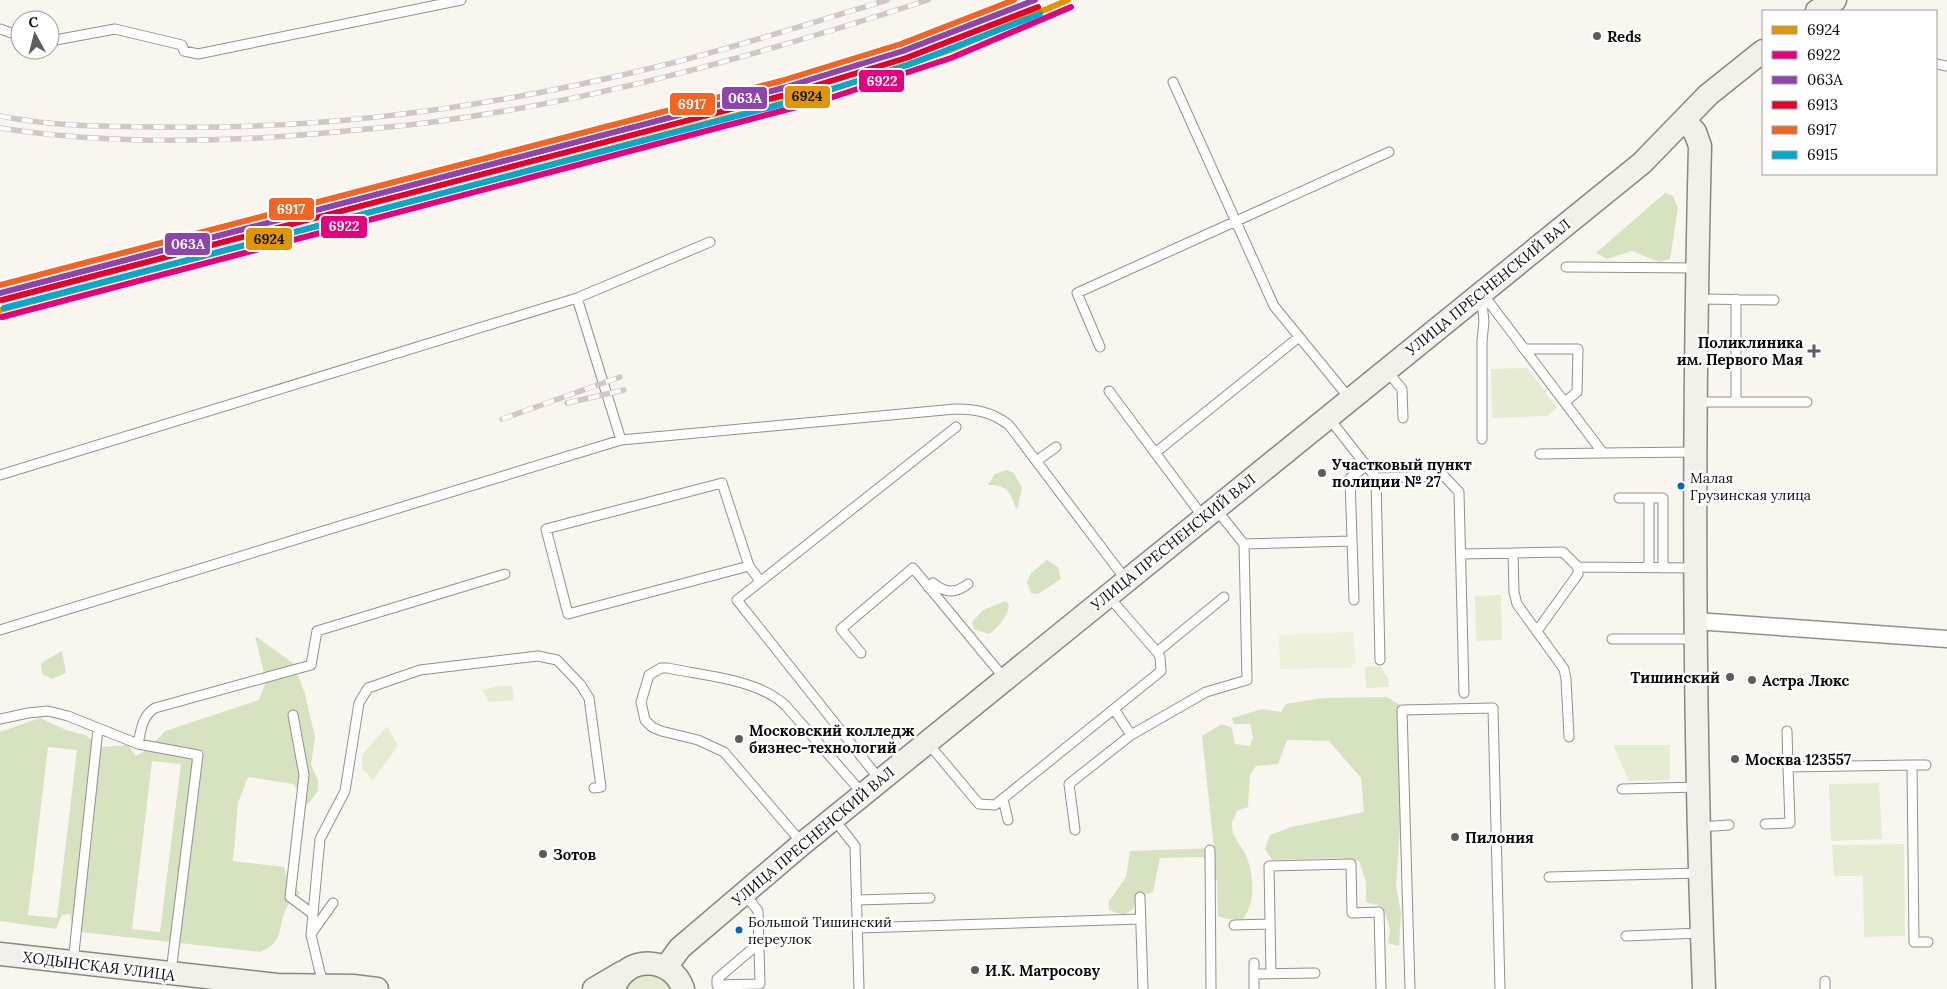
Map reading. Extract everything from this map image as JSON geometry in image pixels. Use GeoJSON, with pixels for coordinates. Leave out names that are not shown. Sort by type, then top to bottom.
{"type":"FeatureCollection","features":[{"type":"Feature","properties":{"kind":"main road"},"geometry":{"type":"LineString","coordinates":[[1819,10],[1835,0]]}},
{"type":"Feature","properties":{"kind":"main road","name":"УЛИЦА ПРЕСНЕНСКИЙ ВАЛ"},"geometry":{"type":"LineString","coordinates":[[666,967],[680,948],[833,818],[1642,163],[1714,90],[1762,52]]}},
{"type":"Feature","properties":{"kind":"main road"},"geometry":{"type":"LineString","coordinates":[[1684,120],[1695,132],[1700,146],[1695,452],[1697,787],[1704,989]]}},
{"type":"Feature","properties":{"kind":"main road","name":"ХОДЫНСКАЯ УЛИЦА"},"geometry":{"type":"LineString","coordinates":[[0,954],[292,987],[324,986],[377,989]]}},
{"type":"Feature","properties":{"kind":"main road"},"geometry":{"type":"LineString","coordinates":[[594,989],[626,970],[641,963],[650,962],[666,967],[678,977],[684,989]]}},
{"type":"Feature","properties":{"kind":"main road"},"geometry":{"type":"LineString","coordinates":[[614,989],[619,978],[626,970]]}},
{"type":"Feature","properties":{"kind":"street"},"geometry":{"type":"LineString","coordinates":[[1696,630],[1947,639]]}},
{"type":"Feature","properties":{"kind":"lane"},"geometry":{"type":"LineString","coordinates":[[60,39],[115,29],[182,45],[184,51],[198,54],[461,0]]}},
{"type":"Feature","properties":{"kind":"lane"},"geometry":{"type":"LineString","coordinates":[[1173,82],[1274,306],[1350,399]]}},
{"type":"Feature","properties":{"kind":"lane"},"geometry":{"type":"LineString","coordinates":[[1100,347],[1077,293],[1389,152]]}},
{"type":"Feature","properties":{"kind":"lane"},"geometry":{"type":"LineString","coordinates":[[0,475],[578,298],[710,242]]}},
{"type":"Feature","properties":{"kind":"lane"},"geometry":{"type":"LineString","coordinates":[[1566,267],[1698,268]]}},
{"type":"Feature","properties":{"kind":"lane"},"geometry":{"type":"LineString","coordinates":[[1481,293],[1603,453]]}},
{"type":"Feature","properties":{"kind":"lane"},"geometry":{"type":"LineString","coordinates":[[1481,293],[1484,321],[1482,341],[1482,439]]}},
{"type":"Feature","properties":{"kind":"lane"},"geometry":{"type":"LineString","coordinates":[[578,298],[621,440]]}},
{"type":"Feature","properties":{"kind":"lane"},"geometry":{"type":"LineString","coordinates":[[1697,299],[1774,300]]}},
{"type":"Feature","properties":{"kind":"lane"},"geometry":{"type":"LineString","coordinates":[[1736,299],[1736,402]]}},
{"type":"Feature","properties":{"kind":"lane"},"geometry":{"type":"LineString","coordinates":[[1155,453],[1299,337]]}},
{"type":"Feature","properties":{"kind":"lane"},"geometry":{"type":"LineString","coordinates":[[1524,349],[1578,349],[1578,392],[1565,402]]}},
{"type":"Feature","properties":{"kind":"lane"},"geometry":{"type":"LineString","coordinates":[[1386,370],[1402,389],[1403,418]]}},
{"type":"Feature","properties":{"kind":"lane"},"geometry":{"type":"LineString","coordinates":[[1109,391],[1155,453],[1209,513],[1244,544],[1352,541]]}},
{"type":"Feature","properties":{"kind":"lane"},"geometry":{"type":"LineString","coordinates":[[1695,402],[1807,402]]}},
{"type":"Feature","properties":{"kind":"lane"},"geometry":{"type":"LineString","coordinates":[[0,630],[621,440],[838,419],[974,409],[988,412],[1009,425],[1038,460],[1126,580]]}},
{"type":"Feature","properties":{"kind":"lane"},"geometry":{"type":"LineString","coordinates":[[1328,417],[1376,478],[1380,660]]}},
{"type":"Feature","properties":{"kind":"lane"},"geometry":{"type":"LineString","coordinates":[[880,780],[737,600],[956,427]]}},
{"type":"Feature","properties":{"kind":"lane"},"geometry":{"type":"LineString","coordinates":[[1038,460],[1056,447]]}},
{"type":"Feature","properties":{"kind":"lane"},"geometry":{"type":"LineString","coordinates":[[1540,454],[1695,452]]}},
{"type":"Feature","properties":{"kind":"lane"},"geometry":{"type":"LineString","coordinates":[[1354,600],[1350,478],[1366,466]]}},
{"type":"Feature","properties":{"kind":"lane"},"geometry":{"type":"LineString","coordinates":[[1376,478],[1444,476],[1459,492],[1464,693]]}},
{"type":"Feature","properties":{"kind":"lane"},"geometry":{"type":"LineString","coordinates":[[749,566],[568,614],[546,529],[722,483],[749,566],[760,581]]}},
{"type":"Feature","properties":{"kind":"lane"},"geometry":{"type":"LineString","coordinates":[[1618,498],[1662,498],[1663,568]]}},
{"type":"Feature","properties":{"kind":"lane"},"geometry":{"type":"LineString","coordinates":[[1649,498],[1649,568]]}},
{"type":"Feature","properties":{"kind":"lane"},"geometry":{"type":"LineString","coordinates":[[1075,830],[1070,784],[1131,735],[1206,692],[1247,680],[1244,544]]}},
{"type":"Feature","properties":{"kind":"lane"},"geometry":{"type":"LineString","coordinates":[[1461,554],[1563,552],[1578,567],[1696,568]]}},
{"type":"Feature","properties":{"kind":"lane"},"geometry":{"type":"LineString","coordinates":[[1513,553],[1514,592],[1517,604],[1564,669],[1569,737]]}},
{"type":"Feature","properties":{"kind":"lane"},"geometry":{"type":"LineString","coordinates":[[1537,631],[1578,574],[1578,567]]}},
{"type":"Feature","properties":{"kind":"lane"},"geometry":{"type":"LineString","coordinates":[[861,653],[841,628],[913,568],[1005,679]]}},
{"type":"Feature","properties":{"kind":"lane"},"geometry":{"type":"LineString","coordinates":[[138,744],[147,712],[155,708],[311,665],[317,631],[505,574]]}},
{"type":"Feature","properties":{"kind":"lane"},"geometry":{"type":"LineString","coordinates":[[928,587],[933,583],[942,591],[953,592],[968,584]]}},
{"type":"Feature","properties":{"kind":"lane"},"geometry":{"type":"LineString","coordinates":[[927,742],[979,804],[996,804],[1003,799],[1161,671],[1160,657],[1157,652],[1108,596]]}},
{"type":"Feature","properties":{"kind":"lane"},"geometry":{"type":"LineString","coordinates":[[1157,652],[1224,598]]}},
{"type":"Feature","properties":{"kind":"lane"},"geometry":{"type":"LineString","coordinates":[[1612,639],[1696,630]]}},
{"type":"Feature","properties":{"kind":"lane"},"geometry":{"type":"LineString","coordinates":[[324,986],[311,934],[320,839],[346,786],[361,695],[368,688],[426,670],[538,656],[557,660],[580,684],[592,704],[601,787],[594,788]]}},
{"type":"Feature","properties":{"kind":"lane"},"geometry":{"type":"LineString","coordinates":[[802,844],[724,752],[698,740],[661,731],[652,727],[645,720],[641,702],[649,675],[662,668],[668,668],[757,687],[772,693],[786,706],[863,794]]}},
{"type":"Feature","properties":{"kind":"lane"},"geometry":{"type":"LineString","coordinates":[[1410,989],[1402,710],[1493,708],[1500,989]]}},
{"type":"Feature","properties":{"kind":"lane"},"geometry":{"type":"LineString","coordinates":[[1114,709],[1131,735]]}},
{"type":"Feature","properties":{"kind":"lane"},"geometry":{"type":"LineString","coordinates":[[0,720],[28,712],[48,711],[138,744],[198,755],[170,974]]}},
{"type":"Feature","properties":{"kind":"lane"},"geometry":{"type":"LineString","coordinates":[[293,715],[304,775],[290,897],[313,914]]}},
{"type":"Feature","properties":{"kind":"lane"},"geometry":{"type":"LineString","coordinates":[[73,962],[98,729]]}},
{"type":"Feature","properties":{"kind":"lane"},"geometry":{"type":"LineString","coordinates":[[1765,824],[1790,822],[1786,731]]}},
{"type":"Feature","properties":{"kind":"lane"},"geometry":{"type":"LineString","coordinates":[[1788,767],[1926,764]]}},
{"type":"Feature","properties":{"kind":"lane"},"geometry":{"type":"LineString","coordinates":[[1912,765],[1914,942],[1928,942]]}},
{"type":"Feature","properties":{"kind":"lane"},"geometry":{"type":"LineString","coordinates":[[1622,789],[1697,787]]}},
{"type":"Feature","properties":{"kind":"lane"},"geometry":{"type":"LineString","coordinates":[[1003,799],[1008,820]]}},
{"type":"Feature","properties":{"kind":"lane"},"geometry":{"type":"LineString","coordinates":[[833,818],[855,846],[859,989]]}},
{"type":"Feature","properties":{"kind":"lane"},"geometry":{"type":"LineString","coordinates":[[1698,827],[1729,825]]}},
{"type":"Feature","properties":{"kind":"lane"},"geometry":{"type":"LineString","coordinates":[[1210,850],[1211,989]]}},
{"type":"Feature","properties":{"kind":"lane"},"geometry":{"type":"LineString","coordinates":[[1271,974],[1269,866],[1351,864],[1352,912],[1379,912],[1381,989]]}},
{"type":"Feature","properties":{"kind":"lane"},"geometry":{"type":"LineString","coordinates":[[1550,877],[1700,873]]}},
{"type":"Feature","properties":{"kind":"lane"},"geometry":{"type":"LineString","coordinates":[[744,892],[758,911],[760,984],[717,985],[717,980],[758,944]]}},
{"type":"Feature","properties":{"kind":"lane"},"geometry":{"type":"LineString","coordinates":[[1140,897],[1143,989]]}},
{"type":"Feature","properties":{"kind":"lane"},"geometry":{"type":"LineString","coordinates":[[856,900],[930,898]]}},
{"type":"Feature","properties":{"kind":"lane"},"geometry":{"type":"LineString","coordinates":[[311,934],[333,903]]}},
{"type":"Feature","properties":{"kind":"lane"},"geometry":{"type":"LineString","coordinates":[[858,928],[1141,919]]}},
{"type":"Feature","properties":{"kind":"lane"},"geometry":{"type":"LineString","coordinates":[[1234,925],[1270,924]]}},
{"type":"Feature","properties":{"kind":"lane"},"geometry":{"type":"LineString","coordinates":[[1626,936],[1702,933]]}},
{"type":"Feature","properties":{"kind":"lane"},"geometry":{"type":"LineString","coordinates":[[1254,963],[1254,989]]}},
{"type":"Feature","properties":{"kind":"lane"},"geometry":{"type":"LineString","coordinates":[[1254,974],[1315,973]]}},
{"type":"Feature","properties":{"kind":"green space"},"geometry":{"type":"Polygon","coordinates":[[[1665,193],[1673,196],[1678,208],[1670,259],[1659,262],[1632,251],[1607,259],[1596,253],[1665,193]]]}},
{"type":"Feature","properties":{"kind":"green space"},"geometry":{"type":"Polygon","coordinates":[[[1527,368],[1557,408],[1547,416],[1492,418],[1491,369],[1527,368]]]}},
{"type":"Feature","properties":{"kind":"green space"},"geometry":{"type":"Polygon","coordinates":[[[1007,470],[1014,473],[1022,488],[1017,510],[1012,498],[1004,488],[988,485],[995,474],[1007,470]]]}},
{"type":"Feature","properties":{"kind":"green space"},"geometry":{"type":"Polygon","coordinates":[[[1047,560],[1058,567],[1061,579],[1038,594],[1031,593],[1027,582],[1031,573],[1047,560]]]}},
{"type":"Feature","properties":{"kind":"green space"},"geometry":{"type":"Polygon","coordinates":[[[1501,595],[1502,640],[1476,641],[1475,596],[1501,595]]]}},
{"type":"Feature","properties":{"kind":"green space"},"geometry":{"type":"Polygon","coordinates":[[[1006,601],[1009,605],[1007,613],[993,631],[989,634],[974,629],[972,622],[983,610],[1006,601]]]}},
{"type":"Feature","properties":{"kind":"green space"},"geometry":{"type":"Polygon","coordinates":[[[1353,632],[1356,662],[1350,668],[1280,669],[1279,635],[1353,632]]]}},
{"type":"Feature","properties":{"kind":"green space"},"geometry":{"type":"Polygon","coordinates":[[[255,636],[293,663],[305,694],[315,737],[311,765],[318,780],[318,791],[308,804],[300,804],[301,794],[293,784],[248,777],[238,803],[233,861],[284,867],[287,880],[300,893],[286,909],[278,935],[273,944],[260,952],[81,932],[72,927],[70,914],[62,915],[56,929],[0,921],[0,732],[40,718],[66,730],[85,735],[102,747],[128,745],[136,756],[149,748],[165,731],[259,700],[266,681],[255,636]],[[48,747],[28,915],[57,918],[77,750],[48,747]],[[152,761],[132,929],[160,932],[181,764],[152,761]]]}},
{"type":"Feature","properties":{"kind":"green space"},"geometry":{"type":"Polygon","coordinates":[[[62,651],[66,673],[52,679],[42,674],[41,663],[62,651]]]}},
{"type":"Feature","properties":{"kind":"green space"},"geometry":{"type":"Polygon","coordinates":[[[1380,666],[1388,678],[1389,687],[1366,688],[1365,667],[1380,666]]]}},
{"type":"Feature","properties":{"kind":"green space"},"geometry":{"type":"Polygon","coordinates":[[[498,686],[512,686],[514,700],[489,702],[482,690],[498,686]]]}},
{"type":"Feature","properties":{"kind":"green space"},"geometry":{"type":"Polygon","coordinates":[[[1387,697],[1400,705],[1398,734],[1402,802],[1396,886],[1401,913],[1399,946],[1388,943],[1390,929],[1383,907],[1366,902],[1366,882],[1359,861],[1342,858],[1272,860],[1265,849],[1270,835],[1291,827],[1364,812],[1361,778],[1329,741],[1287,740],[1278,764],[1256,766],[1250,775],[1248,807],[1237,811],[1232,824],[1234,836],[1244,851],[1252,877],[1252,895],[1243,919],[1227,919],[1218,916],[1217,880],[1203,857],[1160,858],[1153,892],[1137,897],[1133,909],[1123,915],[1109,910],[1109,901],[1126,877],[1130,851],[1214,848],[1202,736],[1222,724],[1232,728],[1235,744],[1250,746],[1253,737],[1250,724],[1234,724],[1232,718],[1262,709],[1281,712],[1286,704],[1324,698],[1387,697]]]}},
{"type":"Feature","properties":{"kind":"green space"},"geometry":{"type":"Polygon","coordinates":[[[387,726],[398,746],[373,780],[362,768],[362,755],[387,726]]]}},
{"type":"Feature","properties":{"kind":"green space"},"geometry":{"type":"Polygon","coordinates":[[[1613,745],[1670,745],[1670,780],[1629,781],[1613,745]]]}},
{"type":"Feature","properties":{"kind":"green space"},"geometry":{"type":"Polygon","coordinates":[[[1879,783],[1882,839],[1831,841],[1829,784],[1879,783]]]}},
{"type":"Feature","properties":{"kind":"green space"},"geometry":{"type":"Polygon","coordinates":[[[1904,844],[1905,936],[1864,937],[1863,876],[1834,876],[1832,845],[1904,844]]]}},
{"type":"Feature","properties":{"kind":"green space"},"geometry":{"type":"Polygon","coordinates":[[[648,968],[678,989],[620,989],[648,968]]]}},
{"type":"Feature","properties":{"kind":"railway"},"geometry":{"type":"LineString","coordinates":[[0,116],[20,120],[81,125],[225,127],[351,120],[413,113],[538,93],[660,66],[746,43],[887,0]]}},
{"type":"Feature","properties":{"kind":"railway"},"geometry":{"type":"LineString","coordinates":[[0,128],[78,137],[195,140],[313,134],[440,121],[564,100],[687,71],[748,55],[928,0]]}},
{"type":"Feature","properties":{"kind":"railway"},"geometry":{"type":"LineString","coordinates":[[502,419],[620,377]]}},
{"type":"Feature","properties":{"kind":"railway"},"geometry":{"type":"LineString","coordinates":[[567,403],[624,390]]}},
{"type":"Feature","properties":{"kind":"transit line","name":"6917"},"geometry":{"type":"LineString","coordinates":[[0,285],[781,81],[901,44],[1014,0]]}},
{"type":"Feature","properties":{"kind":"transit line","name":"063А"},"geometry":{"type":"LineString","coordinates":[[0,293],[783,88],[903,51],[1035,0]]}},
{"type":"Feature","properties":{"kind":"transit line","name":"6924"},"geometry":{"type":"LineString","coordinates":[[0,310],[825,92],[948,51],[1068,0]]}},
{"type":"Feature","properties":{"kind":"transit line","name":"6913"},"geometry":{"type":"LineString","coordinates":[[2,300],[785,95],[906,58],[1038,7]]}},
{"type":"Feature","properties":{"kind":"transit line","name":"6922"},"geometry":{"type":"LineString","coordinates":[[2,317],[827,99],[951,58],[1071,7]]}},
{"type":"Feature","properties":{"kind":"transit line","name":"6915"},"geometry":{"type":"LineString","coordinates":[[4,308],[787,103],[908,65],[1040,14]]}},
{"type":"Feature","properties":{"kind":"place","name":"Reds"},"geometry":{"type":"Point","coordinates":[1597,36]}},
{"type":"Feature","properties":{"kind":"place","name":"Поликлиника им. Первого Мая"},"geometry":{"type":"Point","coordinates":[1814,351]}},
{"type":"Feature","properties":{"kind":"place","name":"Участковый пункт полиции № 27"},"geometry":{"type":"Point","coordinates":[1322,473]}},
{"type":"Feature","properties":{"kind":"place","name":"Малая Грузинская улица"},"geometry":{"type":"Point","coordinates":[1681,486]}},
{"type":"Feature","properties":{"kind":"place","name":"Тишинский"},"geometry":{"type":"Point","coordinates":[1730,677]}},
{"type":"Feature","properties":{"kind":"place","name":"Астра Люкс"},"geometry":{"type":"Point","coordinates":[1752,680]}},
{"type":"Feature","properties":{"kind":"place","name":"Московский колледж бизнес-технологий"},"geometry":{"type":"Point","coordinates":[739,739]}},
{"type":"Feature","properties":{"kind":"place","name":"Москва 123557"},"geometry":{"type":"Point","coordinates":[1735,759]}},
{"type":"Feature","properties":{"kind":"place","name":"Пилония"},"geometry":{"type":"Point","coordinates":[1455,837]}},
{"type":"Feature","properties":{"kind":"place","name":"Зотов"},"geometry":{"type":"Point","coordinates":[543,854]}},
{"type":"Feature","properties":{"kind":"place","name":"Большой Тишинский переулок"},"geometry":{"type":"Point","coordinates":[739,930]}},
{"type":"Feature","properties":{"kind":"place","name":"И.К. Матросову"},"geometry":{"type":"Point","coordinates":[975,970]}}]}
